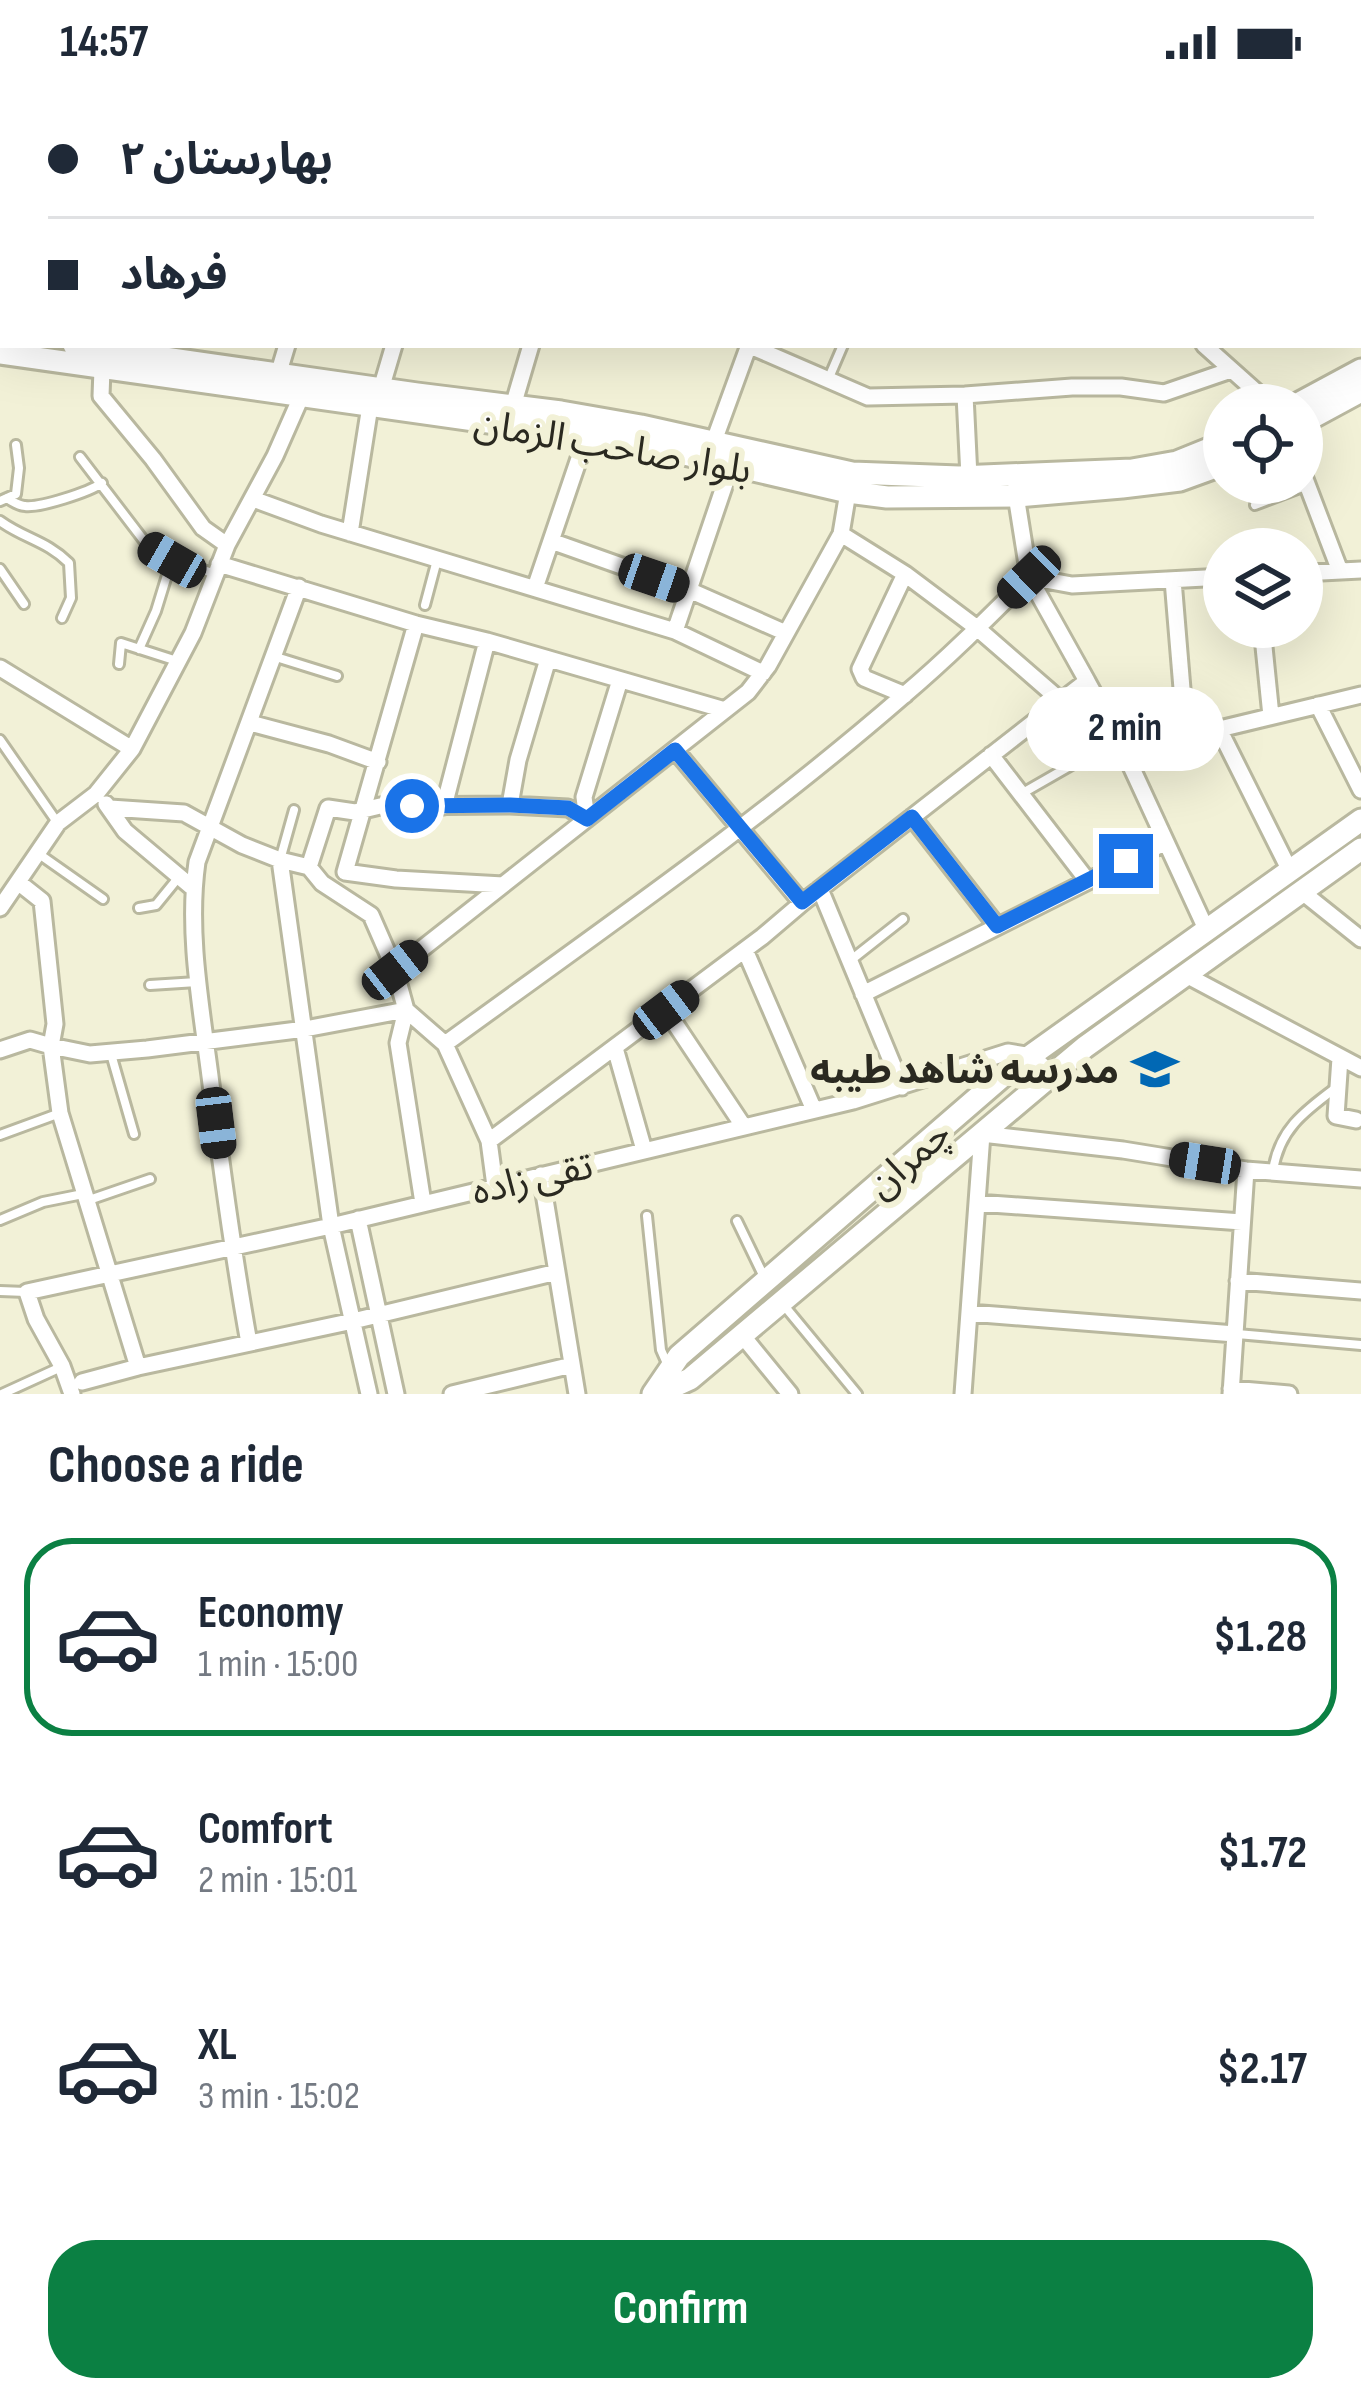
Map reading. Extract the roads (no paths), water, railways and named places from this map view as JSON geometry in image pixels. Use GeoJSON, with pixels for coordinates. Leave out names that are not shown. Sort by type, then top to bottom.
{"type":"FeatureCollection","features":[{"type":"Feature","properties":{"kind":"main road","name":"بلوار صاحب الزمان"},"geometry":{"type":"LineString","coordinates":[[113,348],[185,353],[278,375],[302,388]]}},
{"type":"Feature","properties":{"kind":"main road","name":"بلوار صاحب الزمان"},"geometry":{"type":"LineString","coordinates":[[0,353],[102,369],[376,398],[732,463],[887,497],[1132,470],[1203,453]]}},
{"type":"Feature","properties":{"kind":"main road"},"geometry":{"type":"LineString","coordinates":[[1323,390],[1361,370]]}},
{"type":"Feature","properties":{"kind":"main road"},"geometry":{"type":"LineString","coordinates":[[1323,412],[1361,391]]}},
{"type":"Feature","properties":{"kind":"main road","name":"بلوار صاحب الزمان"},"geometry":{"type":"LineString","coordinates":[[376,398],[513,406],[641,425],[852,473],[969,477],[1014,486],[1180,480],[1203,472]]}},
{"type":"Feature","properties":{"kind":"main road","name":"چمران"},"geometry":{"type":"LineString","coordinates":[[655,1394],[690,1379],[1085,1047],[1186,974],[1361,820]]}},
{"type":"Feature","properties":{"kind":"main road","name":"چمران"},"geometry":{"type":"LineString","coordinates":[[655,1394],[679,1356],[1005,1074],[1207,931],[1361,849]]}},
{"type":"Feature","properties":{"kind":"street"},"geometry":{"type":"LineString","coordinates":[[278,375],[286,348]]}},
{"type":"Feature","properties":{"kind":"street"},"geometry":{"type":"LineString","coordinates":[[350,533],[376,398],[393,348]]}},
{"type":"Feature","properties":{"kind":"street"},"geometry":{"type":"LineString","coordinates":[[513,406],[530,348]]}},
{"type":"Feature","properties":{"kind":"street"},"geometry":{"type":"LineString","coordinates":[[714,441],[748,348]]}},
{"type":"Feature","properties":{"kind":"street"},"geometry":{"type":"LineString","coordinates":[[756,348],[868,397],[1072,387],[1164,393],[1232,370]]}},
{"type":"Feature","properties":{"kind":"street"},"geometry":{"type":"LineString","coordinates":[[1207,348],[1247,384]]}},
{"type":"Feature","properties":{"kind":"street"},"geometry":{"type":"LineString","coordinates":[[102,369],[101,395],[202,528],[227,545]]}},
{"type":"Feature","properties":{"kind":"street"},"geometry":{"type":"LineString","coordinates":[[0,908],[58,823],[96,794],[132,749],[193,633],[227,545],[253,500],[302,388]]}},
{"type":"Feature","properties":{"kind":"street"},"geometry":{"type":"LineString","coordinates":[[965,395],[969,477]]}},
{"type":"Feature","properties":{"kind":"street"},"geometry":{"type":"LineString","coordinates":[[535,588],[587,435]]}},
{"type":"Feature","properties":{"kind":"street"},"geometry":{"type":"LineString","coordinates":[[674,631],[732,463]]}},
{"type":"Feature","properties":{"kind":"street"},"geometry":{"type":"LineString","coordinates":[[1014,486],[1029,577],[1121,745],[1207,931]]}},
{"type":"Feature","properties":{"kind":"street"},"geometry":{"type":"LineString","coordinates":[[395,970],[748,692],[841,535],[848,492]]}},
{"type":"Feature","properties":{"kind":"street"},"geometry":{"type":"LineString","coordinates":[[253,500],[674,631],[763,673]]}},
{"type":"Feature","properties":{"kind":"street"},"geometry":{"type":"LineString","coordinates":[[1315,504],[1340,571]]}},
{"type":"Feature","properties":{"kind":"street"},"geometry":{"type":"LineString","coordinates":[[841,535],[905,574],[1061,700]]}},
{"type":"Feature","properties":{"kind":"street"},"geometry":{"type":"LineString","coordinates":[[551,541],[688,590],[786,633]]}},
{"type":"Feature","properties":{"kind":"street"},"geometry":{"type":"LineString","coordinates":[[217,569],[299,587],[725,710]]}},
{"type":"Feature","properties":{"kind":"street"},"geometry":{"type":"LineString","coordinates":[[1323,572],[1361,570]]}},
{"type":"Feature","properties":{"kind":"street"},"geometry":{"type":"LineString","coordinates":[[904,695],[864,678],[860,669],[905,574]]}},
{"type":"Feature","properties":{"kind":"street"},"geometry":{"type":"LineString","coordinates":[[1029,577],[1072,585],[1203,578]]}},
{"type":"Feature","properties":{"kind":"street"},"geometry":{"type":"LineString","coordinates":[[445,1044],[740,828],[904,695],[1029,577]]}},
{"type":"Feature","properties":{"kind":"street"},"geometry":{"type":"LineString","coordinates":[[1172,580],[1186,737]]}},
{"type":"Feature","properties":{"kind":"street"},"geometry":{"type":"LineString","coordinates":[[249,1343],[205,1040],[194,889],[197,862],[299,587]]}},
{"type":"Feature","properties":{"kind":"street"},"geometry":{"type":"LineString","coordinates":[[416,624],[345,872],[503,885]]}},
{"type":"Feature","properties":{"kind":"street"},"geometry":{"type":"LineString","coordinates":[[444,806],[487,641]]}},
{"type":"Feature","properties":{"kind":"street"},"geometry":{"type":"LineString","coordinates":[[1264,648],[1271,716]]}},
{"type":"Feature","properties":{"kind":"street"},"geometry":{"type":"LineString","coordinates":[[510,805],[548,659]]}},
{"type":"Feature","properties":{"kind":"street"},"geometry":{"type":"LineString","coordinates":[[0,668],[132,749]]}},
{"type":"Feature","properties":{"kind":"street"},"geometry":{"type":"LineString","coordinates":[[587,819],[584,796],[620,680]]}},
{"type":"Feature","properties":{"kind":"street"},"geometry":{"type":"LineString","coordinates":[[489,1141],[746,950],[1087,681]]}},
{"type":"Feature","properties":{"kind":"street"},"geometry":{"type":"LineString","coordinates":[[1121,745],[1186,737],[1361,694]]}},
{"type":"Feature","properties":{"kind":"street"},"geometry":{"type":"LineString","coordinates":[[1318,705],[1361,790]]}},
{"type":"Feature","properties":{"kind":"street"},"geometry":{"type":"LineString","coordinates":[[250,723],[378,762]]}},
{"type":"Feature","properties":{"kind":"street"},"geometry":{"type":"LineString","coordinates":[[1219,729],[1296,881],[1361,939]]}},
{"type":"Feature","properties":{"kind":"street"},"geometry":{"type":"LineString","coordinates":[[675,750],[802,902]]}},
{"type":"Feature","properties":{"kind":"street"},"geometry":{"type":"LineString","coordinates":[[991,755],[1087,880]]}},
{"type":"Feature","properties":{"kind":"street"},"geometry":{"type":"LineString","coordinates":[[96,794],[125,831],[194,889]]}},
{"type":"Feature","properties":{"kind":"street"},"geometry":{"type":"LineString","coordinates":[[309,867],[328,808],[355,812],[380,806],[510,805],[568,808],[587,819]]}},
{"type":"Feature","properties":{"kind":"street"},"geometry":{"type":"LineString","coordinates":[[110,808],[184,813],[242,845],[309,867],[322,883],[371,915],[406,1010],[398,1042],[423,1203]]}},
{"type":"Feature","properties":{"kind":"street"},"geometry":{"type":"LineString","coordinates":[[912,817],[997,926]]}},
{"type":"Feature","properties":{"kind":"street"},"geometry":{"type":"LineString","coordinates":[[863,994],[1166,842]]}},
{"type":"Feature","properties":{"kind":"street"},"geometry":{"type":"LineString","coordinates":[[280,860],[331,1226],[369,1394]]}},
{"type":"Feature","properties":{"kind":"street"},"geometry":{"type":"LineString","coordinates":[[19,882],[42,901],[60,1113],[138,1367]]}},
{"type":"Feature","properties":{"kind":"street"},"geometry":{"type":"LineString","coordinates":[[820,889],[902,1087]]}},
{"type":"Feature","properties":{"kind":"street"},"geometry":{"type":"LineString","coordinates":[[746,950],[814,1110]]}},
{"type":"Feature","properties":{"kind":"street"},"geometry":{"type":"LineString","coordinates":[[1186,974],[1361,1068]]}},
{"type":"Feature","properties":{"kind":"street"},"geometry":{"type":"LineString","coordinates":[[406,1010],[445,1044],[489,1141],[495,1186]]}},
{"type":"Feature","properties":{"kind":"street"},"geometry":{"type":"LineString","coordinates":[[0,1050],[30,1040],[89,1054],[111,1052],[305,1029],[406,1010]]}},
{"type":"Feature","properties":{"kind":"street"},"geometry":{"type":"LineString","coordinates":[[666,1010],[744,1126]]}},
{"type":"Feature","properties":{"kind":"street"},"geometry":{"type":"LineString","coordinates":[[614,1048],[644,1150]]}},
{"type":"Feature","properties":{"kind":"street","name":"تقی زاده"},"geometry":{"type":"LineString","coordinates":[[27,1292],[331,1226],[814,1110],[1008,1052],[1032,1056]]}},
{"type":"Feature","properties":{"kind":"street"},"geometry":{"type":"LineString","coordinates":[[1032,1056],[1052,1075]]}},
{"type":"Feature","properties":{"kind":"street"},"geometry":{"type":"LineString","coordinates":[[1340,1058],[1336,1116],[1358,1120]]}},
{"type":"Feature","properties":{"kind":"street"},"geometry":{"type":"LineString","coordinates":[[963,1394],[982,1134],[1246,1170],[1361,1178]]}},
{"type":"Feature","properties":{"kind":"street"},"geometry":{"type":"LineString","coordinates":[[1246,1170],[1231,1392],[1289,1394]]}},
{"type":"Feature","properties":{"kind":"street"},"geometry":{"type":"LineString","coordinates":[[541,1175],[577,1394]]}},
{"type":"Feature","properties":{"kind":"street"},"geometry":{"type":"LineString","coordinates":[[977,1203],[1242,1222]]}},
{"type":"Feature","properties":{"kind":"street"},"geometry":{"type":"LineString","coordinates":[[358,1219],[396,1394]]}},
{"type":"Feature","properties":{"kind":"street"},"geometry":{"type":"LineString","coordinates":[[27,1292],[36,1319],[77,1388],[138,1367],[557,1272]]}},
{"type":"Feature","properties":{"kind":"street"},"geometry":{"type":"LineString","coordinates":[[1238,1281],[1361,1291]]}},
{"type":"Feature","properties":{"kind":"street"},"geometry":{"type":"LineString","coordinates":[[969,1313],[1235,1334]]}},
{"type":"Feature","properties":{"kind":"street"},"geometry":{"type":"LineString","coordinates":[[742,1335],[790,1394]]}},
{"type":"Feature","properties":{"kind":"street"},"geometry":{"type":"LineString","coordinates":[[452,1394],[572,1365]]}},
{"type":"Feature","properties":{"kind":"lane"},"geometry":{"type":"LineString","coordinates":[[828,380],[842,348]]}},
{"type":"Feature","properties":{"kind":"lane"},"geometry":{"type":"LineString","coordinates":[[3,500],[16,494],[16,445]]}},
{"type":"Feature","properties":{"kind":"lane"},"geometry":{"type":"LineString","coordinates":[[80,457],[148,546],[172,560],[217,569]]}},
{"type":"Feature","properties":{"kind":"lane"},"geometry":{"type":"LineString","coordinates":[[3,500],[23,506],[51,504],[56,498],[86,494],[102,484]]}},
{"type":"Feature","properties":{"kind":"lane"},"geometry":{"type":"LineString","coordinates":[[0,521],[19,534],[51,545],[69,563],[71,598],[62,618]]}},
{"type":"Feature","properties":{"kind":"lane"},"geometry":{"type":"LineString","coordinates":[[425,605],[437,559]]}},
{"type":"Feature","properties":{"kind":"lane"},"geometry":{"type":"LineString","coordinates":[[139,649],[172,560]]}},
{"type":"Feature","properties":{"kind":"lane"},"geometry":{"type":"LineString","coordinates":[[0,569],[24,604]]}},
{"type":"Feature","properties":{"kind":"lane"},"geometry":{"type":"LineString","coordinates":[[119,664],[122,643],[178,662]]}},
{"type":"Feature","properties":{"kind":"lane"},"geometry":{"type":"LineString","coordinates":[[274,656],[337,676]]}},
{"type":"Feature","properties":{"kind":"lane"},"geometry":{"type":"LineString","coordinates":[[0,740],[58,823]]}},
{"type":"Feature","properties":{"kind":"lane"},"geometry":{"type":"LineString","coordinates":[[1021,794],[1121,745]]}},
{"type":"Feature","properties":{"kind":"lane"},"geometry":{"type":"LineString","coordinates":[[280,860],[294,810]]}},
{"type":"Feature","properties":{"kind":"lane"},"geometry":{"type":"LineString","coordinates":[[38,853],[103,899]]}},
{"type":"Feature","properties":{"kind":"lane"},"geometry":{"type":"LineString","coordinates":[[139,908],[156,905],[179,877]]}},
{"type":"Feature","properties":{"kind":"lane"},"geometry":{"type":"LineString","coordinates":[[850,961],[903,920]]}},
{"type":"Feature","properties":{"kind":"lane"},"geometry":{"type":"LineString","coordinates":[[151,985],[198,982]]}},
{"type":"Feature","properties":{"kind":"lane"},"geometry":{"type":"LineString","coordinates":[[111,1052],[134,1134]]}},
{"type":"Feature","properties":{"kind":"lane"},"geometry":{"type":"LineString","coordinates":[[1273,1172],[1276,1148],[1301,1114],[1338,1086]]}},
{"type":"Feature","properties":{"kind":"lane"},"geometry":{"type":"LineString","coordinates":[[0,1135],[60,1113]]}},
{"type":"Feature","properties":{"kind":"lane"},"geometry":{"type":"LineString","coordinates":[[0,1220],[43,1202],[86,1197],[150,1179]]}},
{"type":"Feature","properties":{"kind":"lane"},"geometry":{"type":"LineString","coordinates":[[647,1216],[661,1351],[670,1369]]}},
{"type":"Feature","properties":{"kind":"lane"},"geometry":{"type":"LineString","coordinates":[[737,1221],[766,1281]]}},
{"type":"Feature","properties":{"kind":"lane"},"geometry":{"type":"LineString","coordinates":[[0,1291],[27,1292]]}},
{"type":"Feature","properties":{"kind":"lane"},"geometry":{"type":"LineString","coordinates":[[782,1301],[857,1394]]}},
{"type":"Feature","properties":{"kind":"lane"},"geometry":{"type":"LineString","coordinates":[[1235,1334],[1361,1345]]}},
{"type":"Feature","properties":{"kind":"lane"},"geometry":{"type":"LineString","coordinates":[[2,1394],[62,1366]]}},
{"type":"Feature","properties":{"kind":"place","name":"مدرسه شاهد طیبه"},"geometry":{"type":"Point","coordinates":[1155,1069]}}]}
